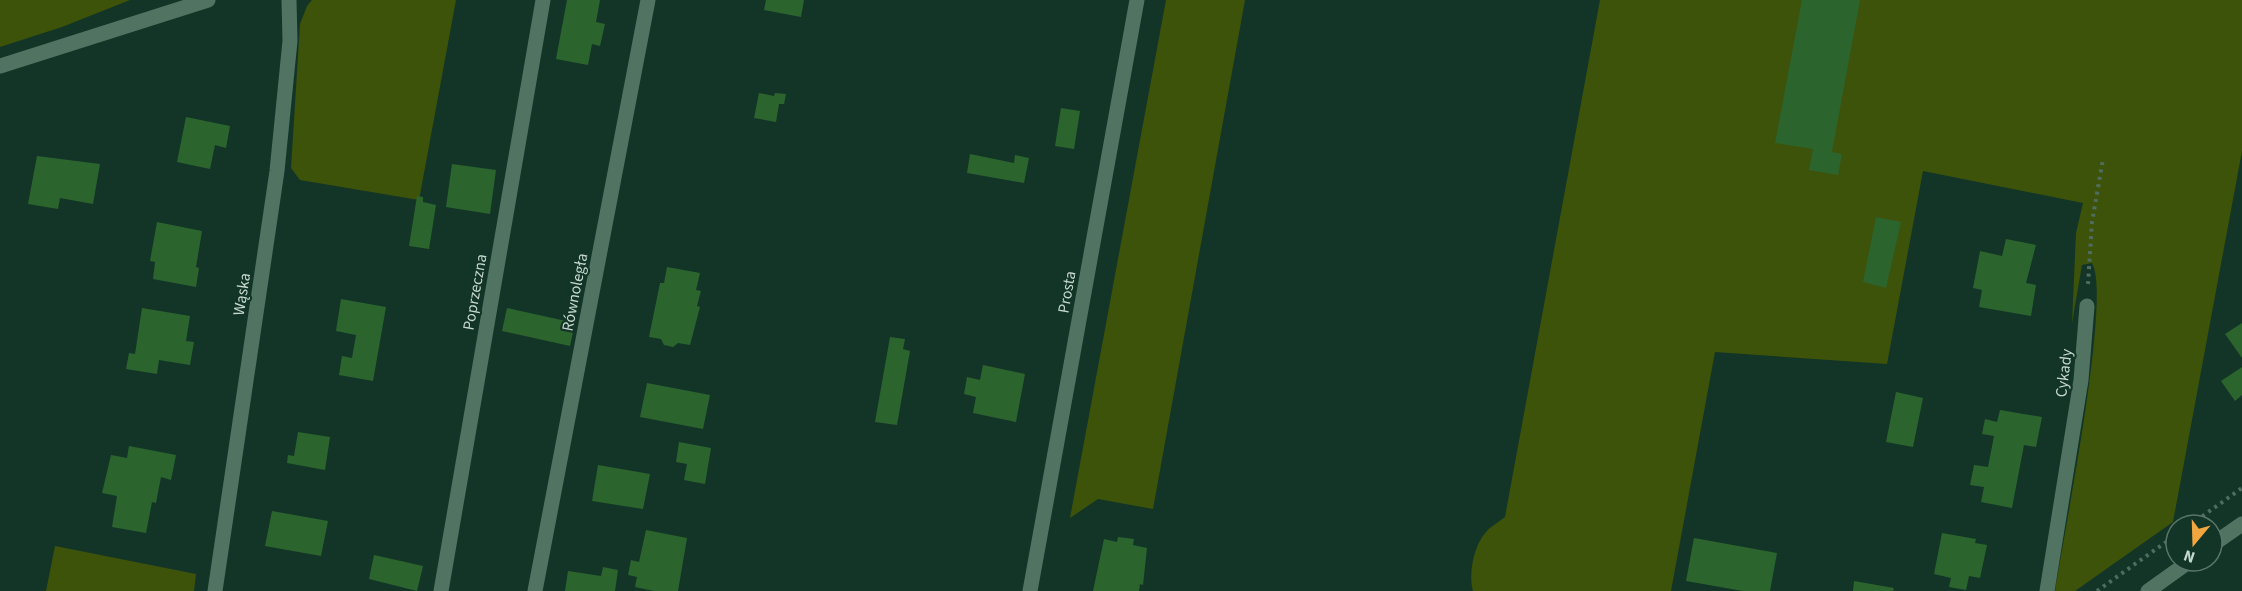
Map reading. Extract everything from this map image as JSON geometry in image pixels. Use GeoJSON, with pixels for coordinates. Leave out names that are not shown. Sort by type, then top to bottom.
{"type":"FeatureCollection","features":[{"type":"Feature","properties":{"kind":"street"},"geometry":{"type":"LineString","coordinates":[[0,66],[208,0]]}},
{"type":"Feature","properties":{"kind":"street","name":"Wąska"},"geometry":{"type":"LineString","coordinates":[[215,591],[278,171],[289,52],[289,0]]}},
{"type":"Feature","properties":{"kind":"street","name":"Poprzeczna"},"geometry":{"type":"LineString","coordinates":[[441,591],[543,0]]}},
{"type":"Feature","properties":{"kind":"street","name":"Równoległa"},"geometry":{"type":"LineString","coordinates":[[535,591],[648,0]]}},
{"type":"Feature","properties":{"kind":"street","name":"Prosta"},"geometry":{"type":"LineString","coordinates":[[1030,591],[1137,0]]}},
{"type":"Feature","properties":{"kind":"street","name":"Cykady"},"geometry":{"type":"LineString","coordinates":[[2047,591],[2081,380],[2087,306]]}},
{"type":"Feature","properties":{"kind":"street"},"geometry":{"type":"LineString","coordinates":[[2224,537],[2242,524]]}},
{"type":"Feature","properties":{"kind":"street"},"geometry":{"type":"LineString","coordinates":[[2148,591],[2173,573]]}},
{"type":"Feature","properties":{"kind":"path"},"geometry":{"type":"LineString","coordinates":[[2087,306],[2091,231],[2103,159]]}},
{"type":"Feature","properties":{"kind":"path"},"geometry":{"type":"LineString","coordinates":[[2207,513],[2242,488]]}},
{"type":"Feature","properties":{"kind":"path"},"geometry":{"type":"LineString","coordinates":[[2097,591],[2164,544]]}},
{"type":"Feature","properties":{"kind":"green space"},"geometry":{"type":"Polygon","coordinates":[[[0,0],[130,0],[62,27],[0,47],[0,0]]]}},
{"type":"Feature","properties":{"kind":"green space"},"geometry":{"type":"Polygon","coordinates":[[[312,0],[456,0],[419,200],[300,180],[291,168],[300,24],[312,0]]]}},
{"type":"Feature","properties":{"kind":"green space"},"geometry":{"type":"Polygon","coordinates":[[[1166,0],[1245,0],[1153,509],[1098,499],[1070,518],[1166,0]]]}},
{"type":"Feature","properties":{"kind":"green space"},"geometry":{"type":"Polygon","coordinates":[[[1600,0],[2242,0],[2242,151],[2175,513],[2164,513],[2164,528],[2075,591],[2055,591],[2084,420],[2096,321],[2096,285],[2092,263],[2082,265],[2072,323],[2076,233],[2083,203],[1923,171],[1887,364],[1715,352],[1671,591],[1473,591],[1471,576],[1478,544],[1488,530],[1505,517],[1600,0]]]}},
{"type":"Feature","properties":{"kind":"green space"},"geometry":{"type":"Polygon","coordinates":[[[55,546],[196,574],[194,591],[46,591],[55,546]]]}},
{"type":"Feature","properties":{"kind":"building"},"geometry":{"type":"Polygon","coordinates":[[[567,0],[600,0],[596,22],[605,24],[600,46],[592,44],[588,65],[556,59],[567,0]]]}},
{"type":"Feature","properties":{"kind":"building"},"geometry":{"type":"Polygon","coordinates":[[[766,0],[804,0],[801,17],[764,10],[766,0]]]}},
{"type":"Feature","properties":{"kind":"building"},"geometry":{"type":"Polygon","coordinates":[[[1802,0],[1860,0],[1832,152],[1842,154],[1838,175],[1809,170],[1813,149],[1775,143],[1802,0]]]}},
{"type":"Feature","properties":{"kind":"building"},"geometry":{"type":"Polygon","coordinates":[[[759,93],[774,96],[775,93],[786,94],[784,104],[779,104],[776,122],[754,118],[759,93]]]}},
{"type":"Feature","properties":{"kind":"building"},"geometry":{"type":"Polygon","coordinates":[[[1061,108],[1080,111],[1074,149],[1055,146],[1061,108]]]}},
{"type":"Feature","properties":{"kind":"building"},"geometry":{"type":"Polygon","coordinates":[[[186,117],[230,126],[226,148],[215,145],[210,169],[177,162],[186,117]]]}},
{"type":"Feature","properties":{"kind":"building"},"geometry":{"type":"Polygon","coordinates":[[[970,154],[1014,163],[1015,155],[1029,158],[1024,183],[967,173],[970,154]]]}},
{"type":"Feature","properties":{"kind":"building"},"geometry":{"type":"Polygon","coordinates":[[[37,156],[100,164],[93,204],[60,198],[58,209],[28,204],[37,156]]]}},
{"type":"Feature","properties":{"kind":"building"},"geometry":{"type":"Polygon","coordinates":[[[452,164],[496,170],[490,214],[446,207],[452,164]]]}},
{"type":"Feature","properties":{"kind":"building"},"geometry":{"type":"Polygon","coordinates":[[[417,196],[423,197],[423,202],[436,205],[429,249],[409,246],[417,196]]]}},
{"type":"Feature","properties":{"kind":"building"},"geometry":{"type":"Polygon","coordinates":[[[1876,217],[1901,222],[1886,288],[1863,282],[1876,217]]]}},
{"type":"Feature","properties":{"kind":"building"},"geometry":{"type":"Polygon","coordinates":[[[157,222],[202,231],[196,267],[199,268],[196,287],[153,279],[155,262],[150,261],[157,222]]]}},
{"type":"Feature","properties":{"kind":"building"},"geometry":{"type":"Polygon","coordinates":[[[2006,239],[2036,245],[2026,283],[2036,285],[2031,316],[1979,307],[1982,290],[1973,288],[1980,251],[2002,256],[2006,239]]]}},
{"type":"Feature","properties":{"kind":"building"},"geometry":{"type":"Polygon","coordinates":[[[667,267],[700,273],[696,290],[701,291],[697,306],[700,307],[690,345],[678,343],[673,347],[664,345],[661,339],[649,337],[660,283],[664,283],[667,267]]]}},
{"type":"Feature","properties":{"kind":"building"},"geometry":{"type":"Polygon","coordinates":[[[341,299],[386,307],[373,381],[339,375],[342,356],[352,358],[356,335],[336,331],[341,299]]]}},
{"type":"Feature","properties":{"kind":"building"},"geometry":{"type":"Polygon","coordinates":[[[142,308],[190,316],[186,341],[194,342],[190,365],[159,360],[157,374],[126,369],[129,353],[135,354],[142,308]]]}},
{"type":"Feature","properties":{"kind":"building"},"geometry":{"type":"Polygon","coordinates":[[[507,308],[575,323],[570,346],[502,331],[507,308]]]}},
{"type":"Feature","properties":{"kind":"building"},"geometry":{"type":"Polygon","coordinates":[[[2242,323],[2242,358],[2225,334],[2242,323]]]}},
{"type":"Feature","properties":{"kind":"building"},"geometry":{"type":"Polygon","coordinates":[[[890,337],[905,339],[903,349],[910,351],[897,425],[875,422],[890,337]]]}},
{"type":"Feature","properties":{"kind":"building"},"geometry":{"type":"Polygon","coordinates":[[[983,365],[1025,374],[1016,422],[973,413],[976,397],[964,394],[967,377],[980,380],[983,365]]]}},
{"type":"Feature","properties":{"kind":"building"},"geometry":{"type":"Polygon","coordinates":[[[2242,367],[2242,395],[2235,401],[2221,381],[2242,367]]]}},
{"type":"Feature","properties":{"kind":"building"},"geometry":{"type":"Polygon","coordinates":[[[647,383],[710,395],[703,429],[640,417],[647,383]]]}},
{"type":"Feature","properties":{"kind":"building"},"geometry":{"type":"Polygon","coordinates":[[[1896,392],[1923,398],[1913,447],[1886,442],[1896,392]]]}},
{"type":"Feature","properties":{"kind":"building"},"geometry":{"type":"Polygon","coordinates":[[[2000,410],[2042,417],[2036,447],[2024,445],[2012,508],[1981,502],[1984,487],[1970,485],[1974,465],[1988,467],[1994,436],[1982,434],[1985,419],[1997,422],[2000,410]]]}},
{"type":"Feature","properties":{"kind":"building"},"geometry":{"type":"Polygon","coordinates":[[[298,432],[330,437],[325,470],[287,463],[288,455],[294,456],[298,432]]]}},
{"type":"Feature","properties":{"kind":"building"},"geometry":{"type":"Polygon","coordinates":[[[679,442],[711,448],[705,484],[684,480],[687,464],[676,462],[679,442]]]}},
{"type":"Feature","properties":{"kind":"building"},"geometry":{"type":"Polygon","coordinates":[[[129,446],[176,455],[171,480],[161,477],[156,503],[152,502],[146,533],[112,527],[117,496],[102,493],[111,455],[127,458],[129,446]]]}},
{"type":"Feature","properties":{"kind":"building"},"geometry":{"type":"Polygon","coordinates":[[[598,465],[650,474],[643,509],[592,501],[598,465]]]}},
{"type":"Feature","properties":{"kind":"building"},"geometry":{"type":"Polygon","coordinates":[[[272,511],[328,521],[321,556],[265,546],[272,511]]]}},
{"type":"Feature","properties":{"kind":"building"},"geometry":{"type":"Polygon","coordinates":[[[646,530],[687,538],[678,591],[654,591],[635,587],[637,577],[628,575],[631,560],[639,562],[646,530]]]}},
{"type":"Feature","properties":{"kind":"building"},"geometry":{"type":"Polygon","coordinates":[[[1942,533],[1976,539],[1975,543],[1987,545],[1980,578],[1969,576],[1966,590],[1949,587],[1951,578],[1934,574],[1942,533]]]}},
{"type":"Feature","properties":{"kind":"building"},"geometry":{"type":"Polygon","coordinates":[[[1118,537],[1134,539],[1133,545],[1147,548],[1143,585],[1140,584],[1139,591],[1093,591],[1104,539],[1117,542],[1118,537]]]}},
{"type":"Feature","properties":{"kind":"building"},"geometry":{"type":"Polygon","coordinates":[[[1694,538],[1777,553],[1770,591],[1743,591],[1686,581],[1694,538]]]}},
{"type":"Feature","properties":{"kind":"building"},"geometry":{"type":"Polygon","coordinates":[[[374,555],[423,566],[417,591],[369,579],[374,555]]]}},
{"type":"Feature","properties":{"kind":"building"},"geometry":{"type":"Polygon","coordinates":[[[603,567],[618,570],[615,591],[565,591],[568,571],[601,576],[603,567]]]}},
{"type":"Feature","properties":{"kind":"building"},"geometry":{"type":"Polygon","coordinates":[[[1854,581],[1894,588],[1893,591],[1853,591],[1854,581]]]}}]}
